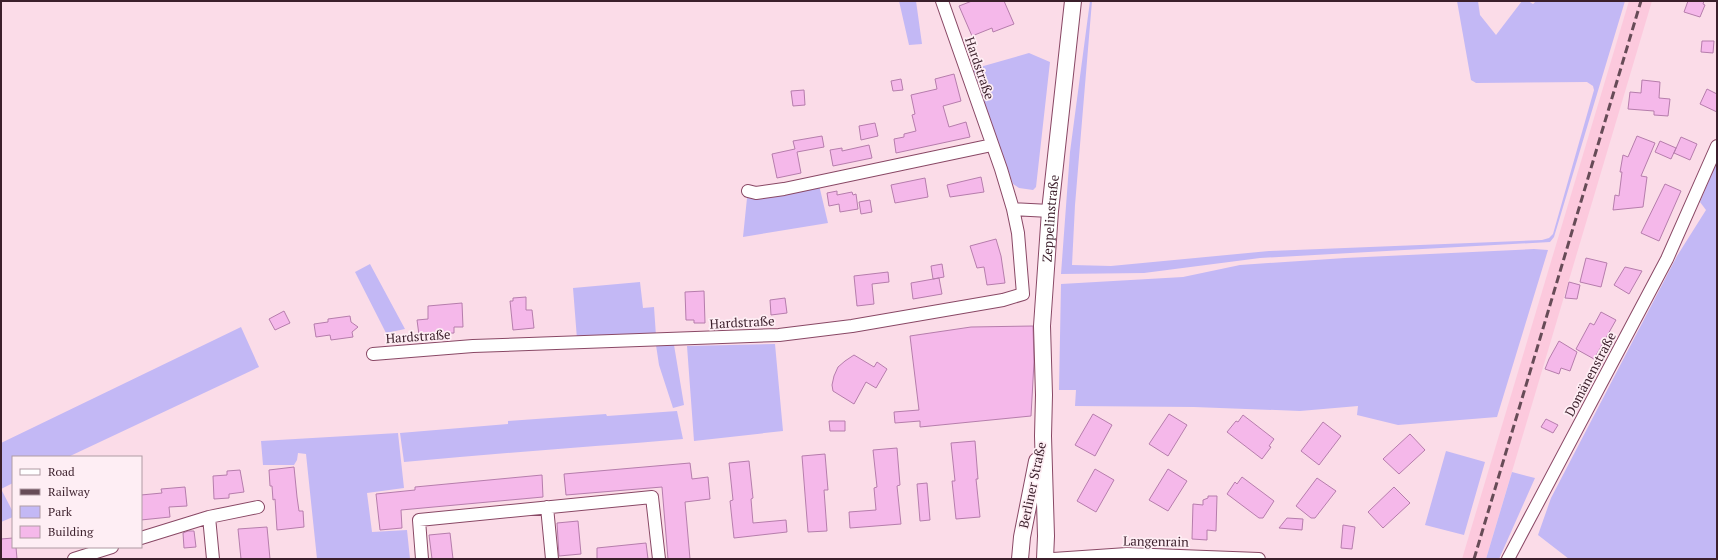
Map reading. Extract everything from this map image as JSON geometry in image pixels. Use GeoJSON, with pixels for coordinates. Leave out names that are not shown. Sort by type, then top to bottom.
{"type":"FeatureCollection","features":[{"type":"Feature","properties":{"kind":"street","name":"Hardstraße"},"geometry":{"type":"LineString","coordinates":[[373,354],[473,346],[779,335],[852,326],[1003,300],[1023,294],[1018,233],[1013,209],[942,1]]}},
{"type":"Feature","properties":{"kind":"street","name":"Zeppelinstraße"},"geometry":{"type":"LineString","coordinates":[[1042,436],[1044,395],[1042,326],[1050,211],[1073,1]]}},
{"type":"Feature","properties":{"kind":"street"},"geometry":{"type":"LineString","coordinates":[[748,191],[756,193],[784,189],[992,145]]}},
{"type":"Feature","properties":{"kind":"street","name":"Domänenstraße"},"geometry":{"type":"LineString","coordinates":[[1508,559],[1667,259],[1717,146]]}},
{"type":"Feature","properties":{"kind":"street"},"geometry":{"type":"LineString","coordinates":[[1013,209],[1050,211]]}},
{"type":"Feature","properties":{"kind":"street","name":"Berliner Straße"},"geometry":{"type":"LineString","coordinates":[[1020,559],[1022,537],[1042,436]]}},
{"type":"Feature","properties":{"kind":"street","name":"Berliner Straße"},"geometry":{"type":"LineString","coordinates":[[1042,436],[1046,536],[1045,559]]}},
{"type":"Feature","properties":{"kind":"street"},"geometry":{"type":"LineString","coordinates":[[422,559],[419,520],[652,497],[659,559]]}},
{"type":"Feature","properties":{"kind":"street"},"geometry":{"type":"LineString","coordinates":[[142,538],[209,517],[258,507]]}},
{"type":"Feature","properties":{"kind":"street"},"geometry":{"type":"LineString","coordinates":[[547,507],[552,559]]}},
{"type":"Feature","properties":{"kind":"street"},"geometry":{"type":"LineString","coordinates":[[209,517],[213,559]]}},
{"type":"Feature","properties":{"kind":"street"},"geometry":{"type":"LineString","coordinates":[[74,559],[109,548]]}},
{"type":"Feature","properties":{"kind":"street","name":"Langenrain"},"geometry":{"type":"LineString","coordinates":[[1053,559],[1127,554],[1259,559]]}},
{"type":"Feature","properties":{"kind":"shaded area"},"geometry":{"type":"Polygon","coordinates":[[[1629,1],[1652,1],[1486,559],[1462,559],[1629,1]]]}},
{"type":"Feature","properties":{"kind":"green space"},"geometry":{"type":"Polygon","coordinates":[[[899,1],[916,1],[922,44],[909,45],[899,1]]]}},
{"type":"Feature","properties":{"kind":"green space"},"geometry":{"type":"Polygon","coordinates":[[[1090,1],[1092,1],[1075,205],[1072,265],[1111,266],[1269,251],[1542,240],[1549,238],[1553,234],[1594,90],[1593,86],[1587,82],[1476,83],[1471,80],[1457,1],[1478,1],[1480,15],[1496,35],[1522,1],[1528,1],[1533,4],[1536,1],[1625,1],[1554,237],[1550,242],[1260,258],[1144,273],[1061,274],[1070,152],[1090,1]]]}},
{"type":"Feature","properties":{"kind":"green space"},"geometry":{"type":"Polygon","coordinates":[[[1029,53],[1050,62],[1036,187],[1033,190],[1019,188],[1013,184],[973,69],[1029,53]]]}},
{"type":"Feature","properties":{"kind":"green space"},"geometry":{"type":"Polygon","coordinates":[[[1717,162],[1717,559],[1569,559],[1538,535],[1551,498],[1677,256],[1706,210],[1700,202],[1717,162]]]}},
{"type":"Feature","properties":{"kind":"green space"},"geometry":{"type":"Polygon","coordinates":[[[819,185],[828,223],[743,237],[747,198],[819,185]]]}},
{"type":"Feature","properties":{"kind":"green space"},"geometry":{"type":"Polygon","coordinates":[[[1534,249],[1548,250],[1497,417],[1398,425],[1357,415],[1358,406],[1300,411],[1194,407],[1075,406],[1076,390],[1059,390],[1061,284],[1183,277],[1240,265],[1345,258],[1534,249]]]}},
{"type":"Feature","properties":{"kind":"green space"},"geometry":{"type":"Polygon","coordinates":[[[370,264],[405,329],[386,333],[355,272],[370,264]]]}},
{"type":"Feature","properties":{"kind":"green space"},"geometry":{"type":"Polygon","coordinates":[[[640,282],[643,308],[654,307],[656,336],[577,339],[573,288],[640,282]]]}},
{"type":"Feature","properties":{"kind":"green space"},"geometry":{"type":"Polygon","coordinates":[[[241,327],[259,367],[70,456],[12,456],[12,484],[1,489],[1,443],[241,327]]]}},
{"type":"Feature","properties":{"kind":"green space"},"geometry":{"type":"Polygon","coordinates":[[[775,344],[783,431],[694,441],[687,346],[775,344]]]}},
{"type":"Feature","properties":{"kind":"green space"},"geometry":{"type":"Polygon","coordinates":[[[656,345],[674,345],[684,405],[673,408],[659,365],[656,345]]]}},
{"type":"Feature","properties":{"kind":"green space"},"geometry":{"type":"Polygon","coordinates":[[[677,411],[683,439],[404,462],[400,433],[508,424],[508,421],[677,411]]]}},
{"type":"Feature","properties":{"kind":"green space"},"geometry":{"type":"Polygon","coordinates":[[[398,433],[404,488],[367,493],[372,532],[407,530],[410,559],[317,559],[306,454],[298,453],[297,460],[294,465],[263,465],[261,441],[398,433]]]}},
{"type":"Feature","properties":{"kind":"green space"},"geometry":{"type":"Polygon","coordinates":[[[1446,451],[1485,462],[1464,535],[1425,525],[1446,451]]]}},
{"type":"Feature","properties":{"kind":"green space"},"geometry":{"type":"Polygon","coordinates":[[[1512,472],[1535,478],[1499,559],[1486,559],[1512,472]]]}},
{"type":"Feature","properties":{"kind":"green space"},"geometry":{"type":"Polygon","coordinates":[[[1,489],[12,510],[12,517],[1,522],[1,489]]]}},
{"type":"Feature","properties":{"kind":"building"},"geometry":{"type":"Polygon","coordinates":[[[972,1],[1004,1],[1014,24],[993,32],[992,28],[972,36],[959,6],[972,1]]]}},
{"type":"Feature","properties":{"kind":"building"},"geometry":{"type":"Polygon","coordinates":[[[1688,1],[1704,1],[1703,4],[1705,5],[1700,17],[1684,12],[1688,1]]]}},
{"type":"Feature","properties":{"kind":"building"},"geometry":{"type":"Polygon","coordinates":[[[1702,41],[1714,41],[1713,53],[1701,52],[1702,41]]]}},
{"type":"Feature","properties":{"kind":"building"},"geometry":{"type":"Polygon","coordinates":[[[954,74],[961,101],[943,106],[949,127],[966,122],[970,137],[896,153],[894,139],[904,137],[904,134],[916,131],[912,115],[915,114],[911,95],[937,89],[935,79],[954,74]]]}},
{"type":"Feature","properties":{"kind":"building"},"geometry":{"type":"Polygon","coordinates":[[[901,79],[903,90],[893,91],[891,81],[901,79]]]}},
{"type":"Feature","properties":{"kind":"building"},"geometry":{"type":"Polygon","coordinates":[[[1642,80],[1660,82],[1659,98],[1670,99],[1668,116],[1654,115],[1654,111],[1628,109],[1630,92],[1641,93],[1642,80]]]}},
{"type":"Feature","properties":{"kind":"building"},"geometry":{"type":"Polygon","coordinates":[[[1707,89],[1717,94],[1717,112],[1700,104],[1707,89]]]}},
{"type":"Feature","properties":{"kind":"building"},"geometry":{"type":"Polygon","coordinates":[[[804,90],[805,105],[793,106],[791,91],[804,90]]]}},
{"type":"Feature","properties":{"kind":"building"},"geometry":{"type":"Polygon","coordinates":[[[875,123],[878,136],[861,140],[859,126],[875,123]]]}},
{"type":"Feature","properties":{"kind":"building"},"geometry":{"type":"Polygon","coordinates":[[[822,136],[824,147],[797,152],[801,173],[777,178],[772,154],[795,149],[793,141],[822,136]]]}},
{"type":"Feature","properties":{"kind":"building"},"geometry":{"type":"Polygon","coordinates":[[[1637,136],[1655,143],[1641,176],[1647,177],[1643,207],[1613,210],[1615,195],[1619,196],[1622,172],[1620,172],[1623,155],[1628,157],[1637,136]]]}},
{"type":"Feature","properties":{"kind":"building"},"geometry":{"type":"Polygon","coordinates":[[[1681,137],[1697,144],[1690,160],[1674,153],[1681,137]]]}},
{"type":"Feature","properties":{"kind":"building"},"geometry":{"type":"Polygon","coordinates":[[[1660,141],[1676,148],[1671,159],[1655,152],[1660,141]]]}},
{"type":"Feature","properties":{"kind":"building"},"geometry":{"type":"Polygon","coordinates":[[[869,145],[872,158],[833,166],[830,150],[842,148],[842,151],[869,145]]]}},
{"type":"Feature","properties":{"kind":"building"},"geometry":{"type":"Polygon","coordinates":[[[981,177],[984,192],[950,197],[947,185],[981,177]]]}},
{"type":"Feature","properties":{"kind":"building"},"geometry":{"type":"Polygon","coordinates":[[[925,178],[928,197],[895,203],[891,185],[925,178]]]}},
{"type":"Feature","properties":{"kind":"building"},"geometry":{"type":"Polygon","coordinates":[[[1665,184],[1681,191],[1659,241],[1641,233],[1665,184]]]}},
{"type":"Feature","properties":{"kind":"building"},"geometry":{"type":"Polygon","coordinates":[[[837,191],[837,195],[852,192],[853,195],[856,194],[858,209],[840,212],[839,204],[829,206],[827,193],[837,191]]]}},
{"type":"Feature","properties":{"kind":"building"},"geometry":{"type":"Polygon","coordinates":[[[870,200],[872,212],[861,214],[859,202],[870,200]]]}},
{"type":"Feature","properties":{"kind":"building"},"geometry":{"type":"Polygon","coordinates":[[[996,239],[1001,256],[1005,283],[987,285],[984,267],[977,268],[970,246],[996,239]]]}},
{"type":"Feature","properties":{"kind":"building"},"geometry":{"type":"Polygon","coordinates":[[[1586,258],[1607,263],[1601,287],[1580,282],[1586,258]]]}},
{"type":"Feature","properties":{"kind":"building"},"geometry":{"type":"Polygon","coordinates":[[[942,264],[944,277],[933,279],[931,266],[942,264]]]}},
{"type":"Feature","properties":{"kind":"building"},"geometry":{"type":"Polygon","coordinates":[[[1625,267],[1642,271],[1629,294],[1614,285],[1625,267]]]}},
{"type":"Feature","properties":{"kind":"building"},"geometry":{"type":"Polygon","coordinates":[[[888,272],[889,282],[872,284],[874,304],[857,306],[854,276],[888,272]]]}},
{"type":"Feature","properties":{"kind":"building"},"geometry":{"type":"Polygon","coordinates":[[[939,278],[942,294],[913,299],[911,283],[939,278]]]}},
{"type":"Feature","properties":{"kind":"building"},"geometry":{"type":"Polygon","coordinates":[[[1569,282],[1580,285],[1577,299],[1565,298],[1569,282]]]}},
{"type":"Feature","properties":{"kind":"building"},"geometry":{"type":"Polygon","coordinates":[[[704,291],[705,323],[694,323],[694,320],[686,320],[685,292],[704,291]]]}},
{"type":"Feature","properties":{"kind":"building"},"geometry":{"type":"Polygon","coordinates":[[[526,297],[526,310],[532,310],[534,328],[513,330],[510,301],[513,301],[513,298],[526,297]]]}},
{"type":"Feature","properties":{"kind":"building"},"geometry":{"type":"Polygon","coordinates":[[[785,298],[787,313],[771,315],[770,300],[785,298]]]}},
{"type":"Feature","properties":{"kind":"building"},"geometry":{"type":"Polygon","coordinates":[[[462,303],[463,327],[454,327],[454,333],[419,335],[417,320],[428,319],[428,306],[462,303]]]}},
{"type":"Feature","properties":{"kind":"building"},"geometry":{"type":"Polygon","coordinates":[[[284,311],[290,323],[275,330],[269,319],[284,311]]]}},
{"type":"Feature","properties":{"kind":"building"},"geometry":{"type":"Polygon","coordinates":[[[1601,312],[1616,320],[1594,359],[1576,349],[1590,323],[1594,325],[1601,312]]]}},
{"type":"Feature","properties":{"kind":"building"},"geometry":{"type":"Polygon","coordinates":[[[350,316],[351,322],[358,327],[352,332],[353,337],[331,340],[330,335],[316,337],[314,324],[328,322],[328,319],[350,316]]]}},
{"type":"Feature","properties":{"kind":"building"},"geometry":{"type":"Polygon","coordinates":[[[1033,326],[1034,362],[1031,416],[920,427],[920,421],[895,423],[894,412],[919,410],[910,336],[971,327],[1033,326]]]}},
{"type":"Feature","properties":{"kind":"building"},"geometry":{"type":"Polygon","coordinates":[[[1559,341],[1577,352],[1570,371],[1561,368],[1559,374],[1545,369],[1559,341]]]}},
{"type":"Feature","properties":{"kind":"building"},"geometry":{"type":"Polygon","coordinates":[[[854,355],[874,367],[877,362],[887,369],[876,388],[866,382],[854,404],[833,391],[832,385],[838,367],[854,355]]]}},
{"type":"Feature","properties":{"kind":"building"},"geometry":{"type":"Polygon","coordinates":[[[1093,414],[1112,425],[1095,456],[1075,445],[1093,414]]]}},
{"type":"Feature","properties":{"kind":"building"},"geometry":{"type":"Polygon","coordinates":[[[1169,414],[1187,425],[1168,456],[1149,444],[1169,414]]]}},
{"type":"Feature","properties":{"kind":"building"},"geometry":{"type":"Polygon","coordinates":[[[1243,415],[1274,439],[1269,446],[1271,447],[1262,459],[1227,432],[1243,415]]]}},
{"type":"Feature","properties":{"kind":"building"},"geometry":{"type":"Polygon","coordinates":[[[1546,419],[1558,425],[1553,433],[1541,427],[1546,419]]]}},
{"type":"Feature","properties":{"kind":"building"},"geometry":{"type":"Polygon","coordinates":[[[829,421],[845,421],[845,431],[830,431],[829,421]]]}},
{"type":"Feature","properties":{"kind":"building"},"geometry":{"type":"Polygon","coordinates":[[[1323,422],[1341,436],[1319,465],[1301,451],[1323,422]]]}},
{"type":"Feature","properties":{"kind":"building"},"geometry":{"type":"Polygon","coordinates":[[[1410,434],[1425,450],[1399,474],[1383,459],[1410,434]]]}},
{"type":"Feature","properties":{"kind":"building"},"geometry":{"type":"Polygon","coordinates":[[[975,441],[978,479],[976,479],[980,517],[956,519],[952,481],[955,481],[951,443],[975,441]]]}},
{"type":"Feature","properties":{"kind":"building"},"geometry":{"type":"Polygon","coordinates":[[[897,448],[900,485],[897,486],[901,524],[850,528],[849,512],[876,510],[874,488],[877,487],[873,450],[897,448]]]}},
{"type":"Feature","properties":{"kind":"building"},"geometry":{"type":"Polygon","coordinates":[[[825,454],[828,490],[824,490],[827,531],[808,532],[802,456],[825,454]]]}},
{"type":"Feature","properties":{"kind":"building"},"geometry":{"type":"Polygon","coordinates":[[[749,461],[753,498],[751,499],[753,523],[786,520],[787,532],[734,538],[730,501],[733,500],[729,463],[749,461]]]}},
{"type":"Feature","properties":{"kind":"building"},"geometry":{"type":"Polygon","coordinates":[[[690,463],[692,479],[708,477],[710,499],[685,502],[690,559],[668,559],[662,487],[566,495],[564,474],[690,463]]]}},
{"type":"Feature","properties":{"kind":"building"},"geometry":{"type":"Polygon","coordinates":[[[294,467],[299,511],[303,511],[304,527],[277,530],[275,499],[273,500],[272,486],[270,486],[269,470],[294,467]]]}},
{"type":"Feature","properties":{"kind":"building"},"geometry":{"type":"Polygon","coordinates":[[[1095,469],[1114,480],[1096,512],[1077,501],[1095,469]]]}},
{"type":"Feature","properties":{"kind":"building"},"geometry":{"type":"Polygon","coordinates":[[[1168,469],[1187,481],[1168,511],[1149,500],[1168,469]]]}},
{"type":"Feature","properties":{"kind":"building"},"geometry":{"type":"Polygon","coordinates":[[[240,470],[244,492],[229,494],[229,498],[214,499],[213,476],[227,475],[227,471],[240,470]]]}},
{"type":"Feature","properties":{"kind":"building"},"geometry":{"type":"Polygon","coordinates":[[[542,475],[543,497],[401,510],[402,528],[380,530],[376,494],[415,490],[415,487],[542,475]]]}},
{"type":"Feature","properties":{"kind":"building"},"geometry":{"type":"Polygon","coordinates":[[[1242,477],[1274,501],[1263,518],[1259,518],[1227,494],[1235,482],[1237,484],[1242,477]]]}},
{"type":"Feature","properties":{"kind":"building"},"geometry":{"type":"Polygon","coordinates":[[[1317,478],[1336,491],[1315,518],[1311,518],[1296,506],[1317,478]]]}},
{"type":"Feature","properties":{"kind":"building"},"geometry":{"type":"Polygon","coordinates":[[[927,483],[930,520],[920,521],[917,484],[927,483]]]}},
{"type":"Feature","properties":{"kind":"building"},"geometry":{"type":"Polygon","coordinates":[[[185,487],[187,506],[169,507],[170,517],[142,520],[142,495],[162,493],[161,489],[185,487]]]}},
{"type":"Feature","properties":{"kind":"building"},"geometry":{"type":"Polygon","coordinates":[[[1394,487],[1410,503],[1383,528],[1368,512],[1394,487]]]}},
{"type":"Feature","properties":{"kind":"building"},"geometry":{"type":"Polygon","coordinates":[[[1208,496],[1217,496],[1216,531],[1207,530],[1207,540],[1192,539],[1193,504],[1203,505],[1203,500],[1208,498],[1208,496]]]}},
{"type":"Feature","properties":{"kind":"building"},"geometry":{"type":"Polygon","coordinates":[[[1287,518],[1303,519],[1302,530],[1279,528],[1287,518]]]}},
{"type":"Feature","properties":{"kind":"building"},"geometry":{"type":"Polygon","coordinates":[[[578,521],[581,554],[559,556],[557,523],[578,521]]]}},
{"type":"Feature","properties":{"kind":"building"},"geometry":{"type":"Polygon","coordinates":[[[1343,525],[1355,527],[1352,549],[1341,548],[1343,525]]]}},
{"type":"Feature","properties":{"kind":"building"},"geometry":{"type":"Polygon","coordinates":[[[267,527],[270,559],[241,559],[238,529],[267,527]]]}},
{"type":"Feature","properties":{"kind":"building"},"geometry":{"type":"Polygon","coordinates":[[[194,531],[196,547],[184,548],[183,533],[194,531]]]}},
{"type":"Feature","properties":{"kind":"building"},"geometry":{"type":"Polygon","coordinates":[[[450,533],[453,559],[432,559],[429,535],[450,533]]]}},
{"type":"Feature","properties":{"kind":"building"},"geometry":{"type":"Polygon","coordinates":[[[12,538],[12,548],[16,548],[17,559],[1,559],[1,539],[12,538]]]}},
{"type":"Feature","properties":{"kind":"building"},"geometry":{"type":"Polygon","coordinates":[[[646,543],[648,559],[597,559],[597,548],[646,543]]]}},
{"type":"Feature","properties":{"kind":"railway"},"geometry":{"type":"LineString","coordinates":[[1474,559],[1641,1]]}}]}
